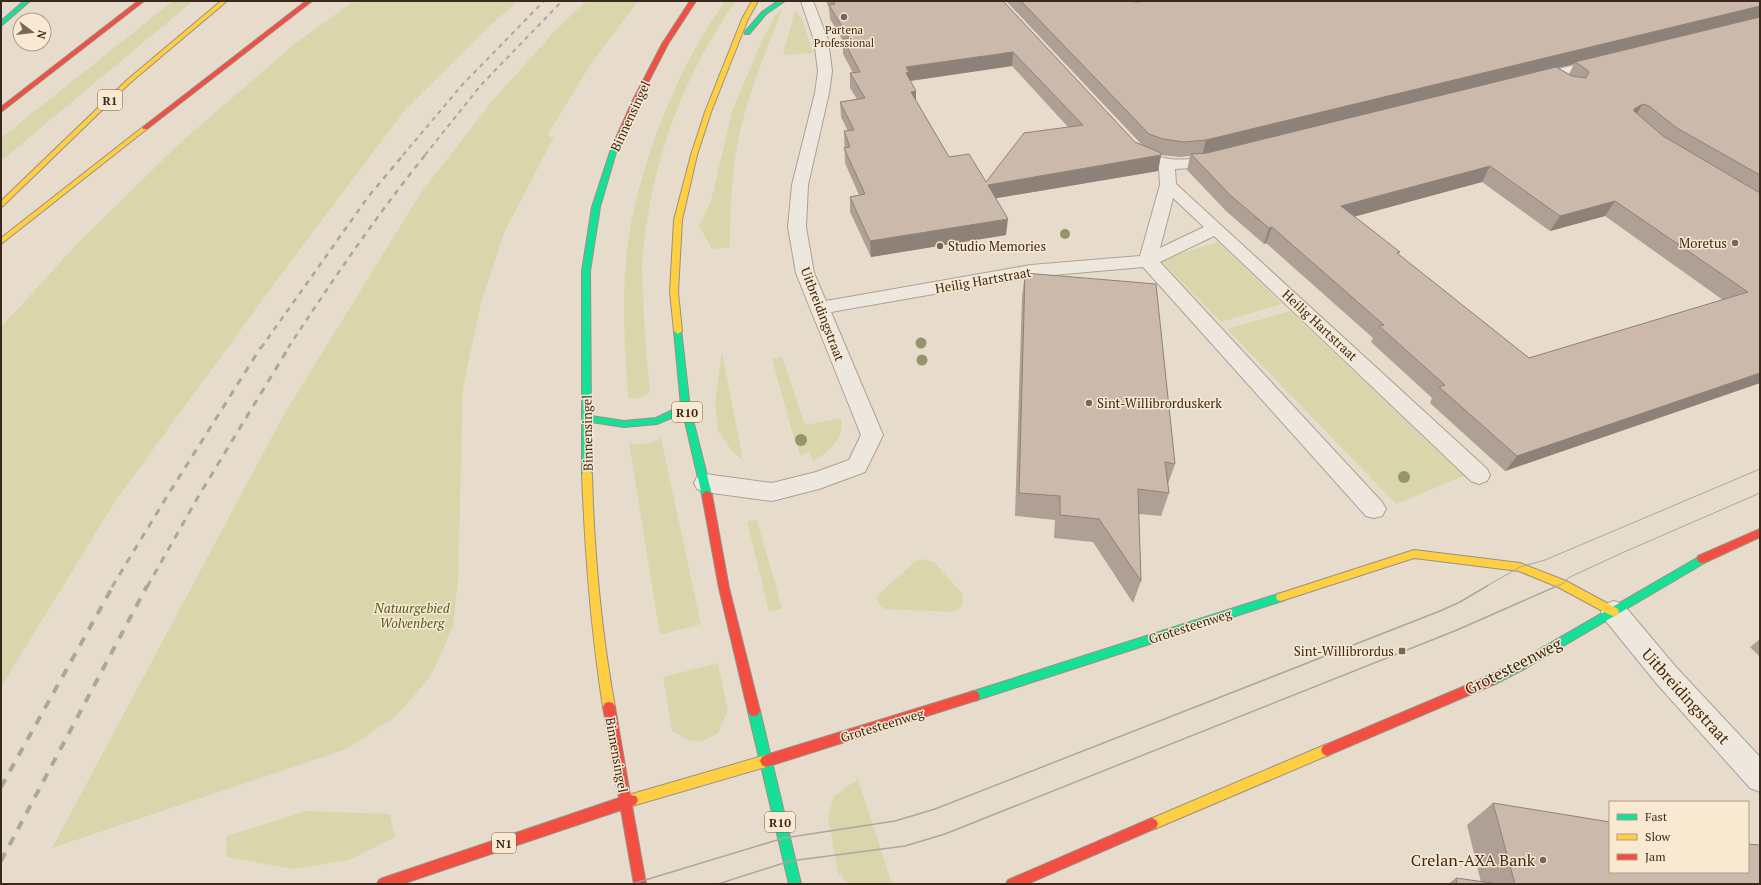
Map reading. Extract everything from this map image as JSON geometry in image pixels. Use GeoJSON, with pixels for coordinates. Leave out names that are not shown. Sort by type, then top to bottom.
{"type":"FeatureCollection","features":[{"type":"Feature","properties":{"kind":"main road"},"geometry":{"type":"LineString","coordinates":[[1,24],[26,1]]}},
{"type":"Feature","properties":{"kind":"main road"},"geometry":{"type":"LineString","coordinates":[[1,110],[141,1]]}},
{"type":"Feature","properties":{"kind":"main road","name":"R1"},"geometry":{"type":"LineString","coordinates":[[1,205],[129,81],[224,1]]}},
{"type":"Feature","properties":{"kind":"main road"},"geometry":{"type":"LineString","coordinates":[[1,242],[173,105],[309,1]]}},
{"type":"Feature","properties":{"kind":"main road","name":"Binnensingel"},"geometry":{"type":"LineString","coordinates":[[640,884],[602,670],[589,545],[586,418],[586,271],[596,207],[613,150],[636,100],[665,44],[693,1]]}},
{"type":"Feature","properties":{"kind":"main road","name":"R10"},"geometry":{"type":"LineString","coordinates":[[755,1],[745,19],[727,62],[694,154],[678,220],[674,292],[686,408],[705,483],[724,588],[795,884]]}},
{"type":"Feature","properties":{"kind":"main road"},"geometry":{"type":"LineString","coordinates":[[727,62],[751,26],[764,13],[782,1]]}},
{"type":"Feature","properties":{"kind":"main road"},"geometry":{"type":"LineString","coordinates":[[586,418],[624,424],[657,421],[686,408]]}},
{"type":"Feature","properties":{"kind":"main road","name":"Grotesteenweg"},"geometry":{"type":"LineString","coordinates":[[1012,884],[1500,676],[1614,612],[1704,558],[1760,533]]}},
{"type":"Feature","properties":{"kind":"main road","name":"Grotesteenweg"},"geometry":{"type":"LineString","coordinates":[[766,761],[870,730],[1414,554],[1520,567],[1562,584],[1614,612]]}},
{"type":"Feature","properties":{"kind":"main road","name":"N1"},"geometry":{"type":"LineString","coordinates":[[383,884],[625,802],[766,761]]}},
{"type":"Feature","properties":{"kind":"street","name":"Uitbreidingstraat"},"geometry":{"type":"LineString","coordinates":[[705,483],[772,492],[819,480],[857,466],[872,435],[805,273],[797,226],[800,184],[822,93],[825,71],[821,40],[807,1]]}},
{"type":"Feature","properties":{"kind":"street"},"geometry":{"type":"LineString","coordinates":[[1520,83],[1613,60]]}},
{"type":"Feature","properties":{"kind":"street"},"geometry":{"type":"LineString","coordinates":[[1123,136],[1139,153],[1152,160],[1167,164],[1196,163],[1230,155]]}},
{"type":"Feature","properties":{"kind":"street"},"geometry":{"type":"LineString","coordinates":[[1167,164],[1168,185],[1148,261],[1374,509]]}},
{"type":"Feature","properties":{"kind":"street"},"geometry":{"type":"LineString","coordinates":[[1168,185],[1216,228]]}},
{"type":"Feature","properties":{"kind":"street","name":"Heilig Hartstraat"},"geometry":{"type":"LineString","coordinates":[[819,308],[1031,271],[1148,261],[1216,228],[1479,475]]}},
{"type":"Feature","properties":{"kind":"street","name":"Uitbreidingstraat"},"geometry":{"type":"LineString","coordinates":[[1614,612],[1666,675],[1760,778]]}},
{"type":"Feature","properties":{"kind":"green space"},"geometry":{"type":"Polygon","coordinates":[[[173,1],[193,1],[1,161],[1,138],[173,1]]]}},
{"type":"Feature","properties":{"kind":"green space"},"geometry":{"type":"Polygon","coordinates":[[[354,1],[518,1],[493,23],[406,109],[294,257],[116,500],[1,687],[1,327],[78,243],[181,142],[296,43],[354,1]]]}},
{"type":"Feature","properties":{"kind":"green space","name":"Natuurgebied Wolvenberg"},"geometry":{"type":"Polygon","coordinates":[[[586,1],[638,1],[592,62],[547,136],[554,137],[504,233],[481,303],[463,389],[458,581],[453,627],[431,676],[396,716],[347,749],[52,848],[283,416],[420,194],[493,100],[554,32],[586,1]]]}},
{"type":"Feature","properties":{"kind":"green space"},"geometry":{"type":"Polygon","coordinates":[[[725,1],[736,1],[716,30],[699,61],[671,126],[660,160],[652,194],[642,264],[644,319],[650,392],[639,398],[631,398],[628,397],[625,352],[624,285],[628,240],[632,218],[647,160],[668,104],[694,51],[725,1]]]}},
{"type":"Feature","properties":{"kind":"green space"},"geometry":{"type":"Polygon","coordinates":[[[782,9],[755,82],[741,127],[735,157],[732,187],[730,247],[712,249],[699,226],[711,201],[732,111],[762,40],[776,14],[782,9]]]}},
{"type":"Feature","properties":{"kind":"green space"},"geometry":{"type":"Polygon","coordinates":[[[795,10],[802,18],[813,53],[783,55],[795,10]]]}},
{"type":"Feature","properties":{"kind":"green space"},"geometry":{"type":"Polygon","coordinates":[[[1218,242],[1282,304],[1221,322],[1160,260],[1218,242]]]}},
{"type":"Feature","properties":{"kind":"green space"},"geometry":{"type":"Polygon","coordinates":[[[1290,311],[1464,476],[1396,504],[1227,329],[1290,311]]]}},
{"type":"Feature","properties":{"kind":"green space"},"geometry":{"type":"Polygon","coordinates":[[[722,351],[743,461],[732,451],[718,431],[715,401],[722,351]]]}},
{"type":"Feature","properties":{"kind":"green space"},"geometry":{"type":"Polygon","coordinates":[[[782,357],[805,425],[841,418],[841,432],[838,438],[830,449],[813,462],[810,452],[800,455],[792,431],[772,359],[782,357]]]}},
{"type":"Feature","properties":{"kind":"green space"},"geometry":{"type":"Polygon","coordinates":[[[661,438],[701,624],[660,635],[629,443],[646,444],[661,438]]]}},
{"type":"Feature","properties":{"kind":"green space"},"geometry":{"type":"Polygon","coordinates":[[[757,520],[782,608],[769,612],[747,521],[757,520]]]}},
{"type":"Feature","properties":{"kind":"green space"},"geometry":{"type":"Polygon","coordinates":[[[922,559],[934,562],[963,594],[962,606],[951,612],[885,609],[880,606],[877,600],[879,594],[917,560],[922,559]]]}},
{"type":"Feature","properties":{"kind":"green space"},"geometry":{"type":"Polygon","coordinates":[[[718,663],[728,711],[718,733],[701,742],[688,740],[672,731],[663,677],[718,663]]]}},
{"type":"Feature","properties":{"kind":"green space"},"geometry":{"type":"Polygon","coordinates":[[[858,779],[892,884],[849,884],[838,873],[828,816],[834,796],[858,779]]]}},
{"type":"Feature","properties":{"kind":"green space"},"geometry":{"type":"Polygon","coordinates":[[[306,811],[390,814],[395,837],[349,860],[294,869],[226,857],[227,836],[306,811]]]}},
{"type":"Feature","properties":{"kind":"building"},"geometry":{"type":"Polygon","coordinates":[[[833,1],[1003,1],[1135,142],[1161,153],[1161,155],[988,185],[1008,219],[870,241],[850,197],[865,194],[844,148],[850,147],[844,131],[854,130],[840,102],[865,98],[850,73],[860,72],[843,39],[849,38],[829,5],[835,4],[833,1]],[[1013,52],[906,67],[909,72],[906,73],[916,91],[911,92],[949,157],[969,154],[986,182],[1024,133],[1083,125],[1013,52]]]}},
{"type":"Feature","properties":{"kind":"building"},"geometry":{"type":"Polygon","coordinates":[[[1021,1],[1760,1],[1760,6],[1206,140],[1184,142],[1163,139],[1149,134],[1021,1]]]}},
{"type":"Feature","properties":{"kind":"building"},"geometry":{"type":"Polygon","coordinates":[[[1760,17],[1760,175],[1677,128],[1649,106],[1643,104],[1634,109],[1634,111],[1663,136],[1760,193],[1760,373],[1517,456],[1439,387],[1445,385],[1379,326],[1384,325],[1272,227],[1269,228],[1230,195],[1191,154],[1207,153],[1556,67],[1572,76],[1586,78],[1589,72],[1575,62],[1760,17]],[[1490,166],[1341,206],[1400,252],[1397,253],[1529,358],[1748,292],[1615,201],[1560,216],[1490,166]]]}},
{"type":"Feature","properties":{"kind":"building","name":"Sint-Willibrorduskerk"},"geometry":{"type":"Polygon","coordinates":[[[1025,273],[1156,284],[1175,464],[1165,462],[1169,493],[1138,489],[1141,581],[1099,519],[1060,515],[1060,496],[1019,493],[1025,273]]]}},
{"type":"Feature","properties":{"kind":"building","name":"Crelan-AXA Bank"},"geometry":{"type":"Polygon","coordinates":[[[1493,803],[1609,822],[1609,873],[1749,873],[1749,844],[1760,845],[1760,884],[1515,884],[1493,803]]]}},
{"type":"Feature","properties":{"kind":"building"},"geometry":{"type":"Polygon","coordinates":[[[1456,878],[1499,884],[1457,884],[1456,878]]]}},
{"type":"Feature","properties":{"kind":"tram line"},"geometry":{"type":"LineString","coordinates":[[1485,587],[1520,567],[1545,560],[1760,469]]}},
{"type":"Feature","properties":{"kind":"tram line"},"geometry":{"type":"LineString","coordinates":[[1554,587],[1562,584],[1570,577],[1624,552],[1760,493]]}},
{"type":"Feature","properties":{"kind":"tram line"},"geometry":{"type":"LineString","coordinates":[[632,884],[784,838],[895,821],[935,809],[1440,611],[1460,602],[1487,586]]}},
{"type":"Feature","properties":{"kind":"tram line"},"geometry":{"type":"LineString","coordinates":[[718,884],[790,861],[905,846],[945,834],[1457,630],[1557,586]]}},
{"type":"Feature","properties":{"kind":"railway"},"geometry":{"type":"LineString","coordinates":[[403,155],[463,84],[544,1]]}},
{"type":"Feature","properties":{"kind":"railway"},"geometry":{"type":"LineString","coordinates":[[425,155],[481,85],[562,1]]}},
{"type":"Feature","properties":{"kind":"railway"},"geometry":{"type":"LineString","coordinates":[[261,348],[368,197],[404,154]]}},
{"type":"Feature","properties":{"kind":"railway"},"geometry":{"type":"LineString","coordinates":[[288,348],[355,249],[426,154]]}},
{"type":"Feature","properties":{"kind":"railway"},"geometry":{"type":"LineString","coordinates":[[112,587],[261,347]]}},
{"type":"Feature","properties":{"kind":"railway"},"geometry":{"type":"LineString","coordinates":[[147,587],[198,497],[289,347]]}},
{"type":"Feature","properties":{"kind":"railway"},"geometry":{"type":"LineString","coordinates":[[1,787],[113,586]]}},
{"type":"Feature","properties":{"kind":"railway"},"geometry":{"type":"LineString","coordinates":[[1,861],[147,586]]}},
{"type":"Feature","properties":{"kind":"traffic: fast"},"geometry":{"type":"LineString","coordinates":[[1,24],[27,1]]}},
{"type":"Feature","properties":{"kind":"traffic: fast"},"geometry":{"type":"LineString","coordinates":[[747,33],[764,13],[782,1]]}},
{"type":"Feature","properties":{"kind":"traffic: fast"},"geometry":{"type":"LineString","coordinates":[[587,474],[586,271],[596,207],[614,149]]}},
{"type":"Feature","properties":{"kind":"traffic: fast"},"geometry":{"type":"LineString","coordinates":[[678,331],[686,408],[707,495]]}},
{"type":"Feature","properties":{"kind":"traffic: fast"},"geometry":{"type":"LineString","coordinates":[[586,418],[624,424],[657,421],[686,408]]}},
{"type":"Feature","properties":{"kind":"traffic: fast"},"geometry":{"type":"LineString","coordinates":[[1491,680],[1522,665],[1702,559]]}},
{"type":"Feature","properties":{"kind":"traffic: fast"},"geometry":{"type":"LineString","coordinates":[[974,696],[1281,597]]}},
{"type":"Feature","properties":{"kind":"traffic: fast"},"geometry":{"type":"LineString","coordinates":[[754,711],[795,884]]}},
{"type":"Feature","properties":{"kind":"traffic: slow"},"geometry":{"type":"LineString","coordinates":[[1,205],[129,81],[224,1]]}},
{"type":"Feature","properties":{"kind":"traffic: slow"},"geometry":{"type":"LineString","coordinates":[[678,331],[674,292],[678,220],[694,155],[708,112],[745,19],[755,1]]}},
{"type":"Feature","properties":{"kind":"traffic: slow"},"geometry":{"type":"LineString","coordinates":[[1,242],[145,128]]}},
{"type":"Feature","properties":{"kind":"traffic: slow"},"geometry":{"type":"LineString","coordinates":[[587,474],[589,532],[596,620],[609,707]]}},
{"type":"Feature","properties":{"kind":"traffic: slow"},"geometry":{"type":"LineString","coordinates":[[1281,597],[1414,554],[1520,567],[1562,584],[1614,612]]}},
{"type":"Feature","properties":{"kind":"traffic: slow"},"geometry":{"type":"LineString","coordinates":[[1152,824],[1327,750]]}},
{"type":"Feature","properties":{"kind":"traffic: slow"},"geometry":{"type":"LineString","coordinates":[[632,800],[766,761]]}},
{"type":"Feature","properties":{"kind":"traffic: jam"},"geometry":{"type":"LineString","coordinates":[[1,110],[141,1]]}},
{"type":"Feature","properties":{"kind":"traffic: jam"},"geometry":{"type":"LineString","coordinates":[[145,128],[309,1]]}},
{"type":"Feature","properties":{"kind":"traffic: jam"},"geometry":{"type":"LineString","coordinates":[[614,149],[636,100],[665,44],[693,1]]}},
{"type":"Feature","properties":{"kind":"traffic: jam"},"geometry":{"type":"LineString","coordinates":[[707,495],[724,588],[754,711]]}},
{"type":"Feature","properties":{"kind":"traffic: jam"},"geometry":{"type":"LineString","coordinates":[[1702,559],[1760,533]]}},
{"type":"Feature","properties":{"kind":"traffic: jam"},"geometry":{"type":"LineString","coordinates":[[1327,750],[1491,680]]}},
{"type":"Feature","properties":{"kind":"traffic: jam"},"geometry":{"type":"LineString","coordinates":[[766,761],[974,696]]}},
{"type":"Feature","properties":{"kind":"traffic: jam"},"geometry":{"type":"LineString","coordinates":[[609,707],[640,884]]}},
{"type":"Feature","properties":{"kind":"traffic: jam"},"geometry":{"type":"LineString","coordinates":[[383,884],[632,800]]}},
{"type":"Feature","properties":{"kind":"traffic: jam"},"geometry":{"type":"LineString","coordinates":[[1012,884],[1152,824]]}},
{"type":"Feature","properties":{"kind":"place","name":"Partena Professional"},"geometry":{"type":"Point","coordinates":[844,17]}},
{"type":"Feature","properties":{"kind":"place","name":"Moretus"},"geometry":{"type":"Point","coordinates":[1735,243]}},
{"type":"Feature","properties":{"kind":"place","name":"Studio Memories"},"geometry":{"type":"Point","coordinates":[940,246]}},
{"type":"Feature","properties":{"kind":"place","name":"Sint-Willibrorduskerk"},"geometry":{"type":"Point","coordinates":[1089,403]}},
{"type":"Feature","properties":{"kind":"place","name":"Sint-Willibrordus"},"geometry":{"type":"Point","coordinates":[1402,651]}},
{"type":"Feature","properties":{"kind":"place","name":"Crelan-AXA Bank"},"geometry":{"type":"Point","coordinates":[1543,860]}}]}
